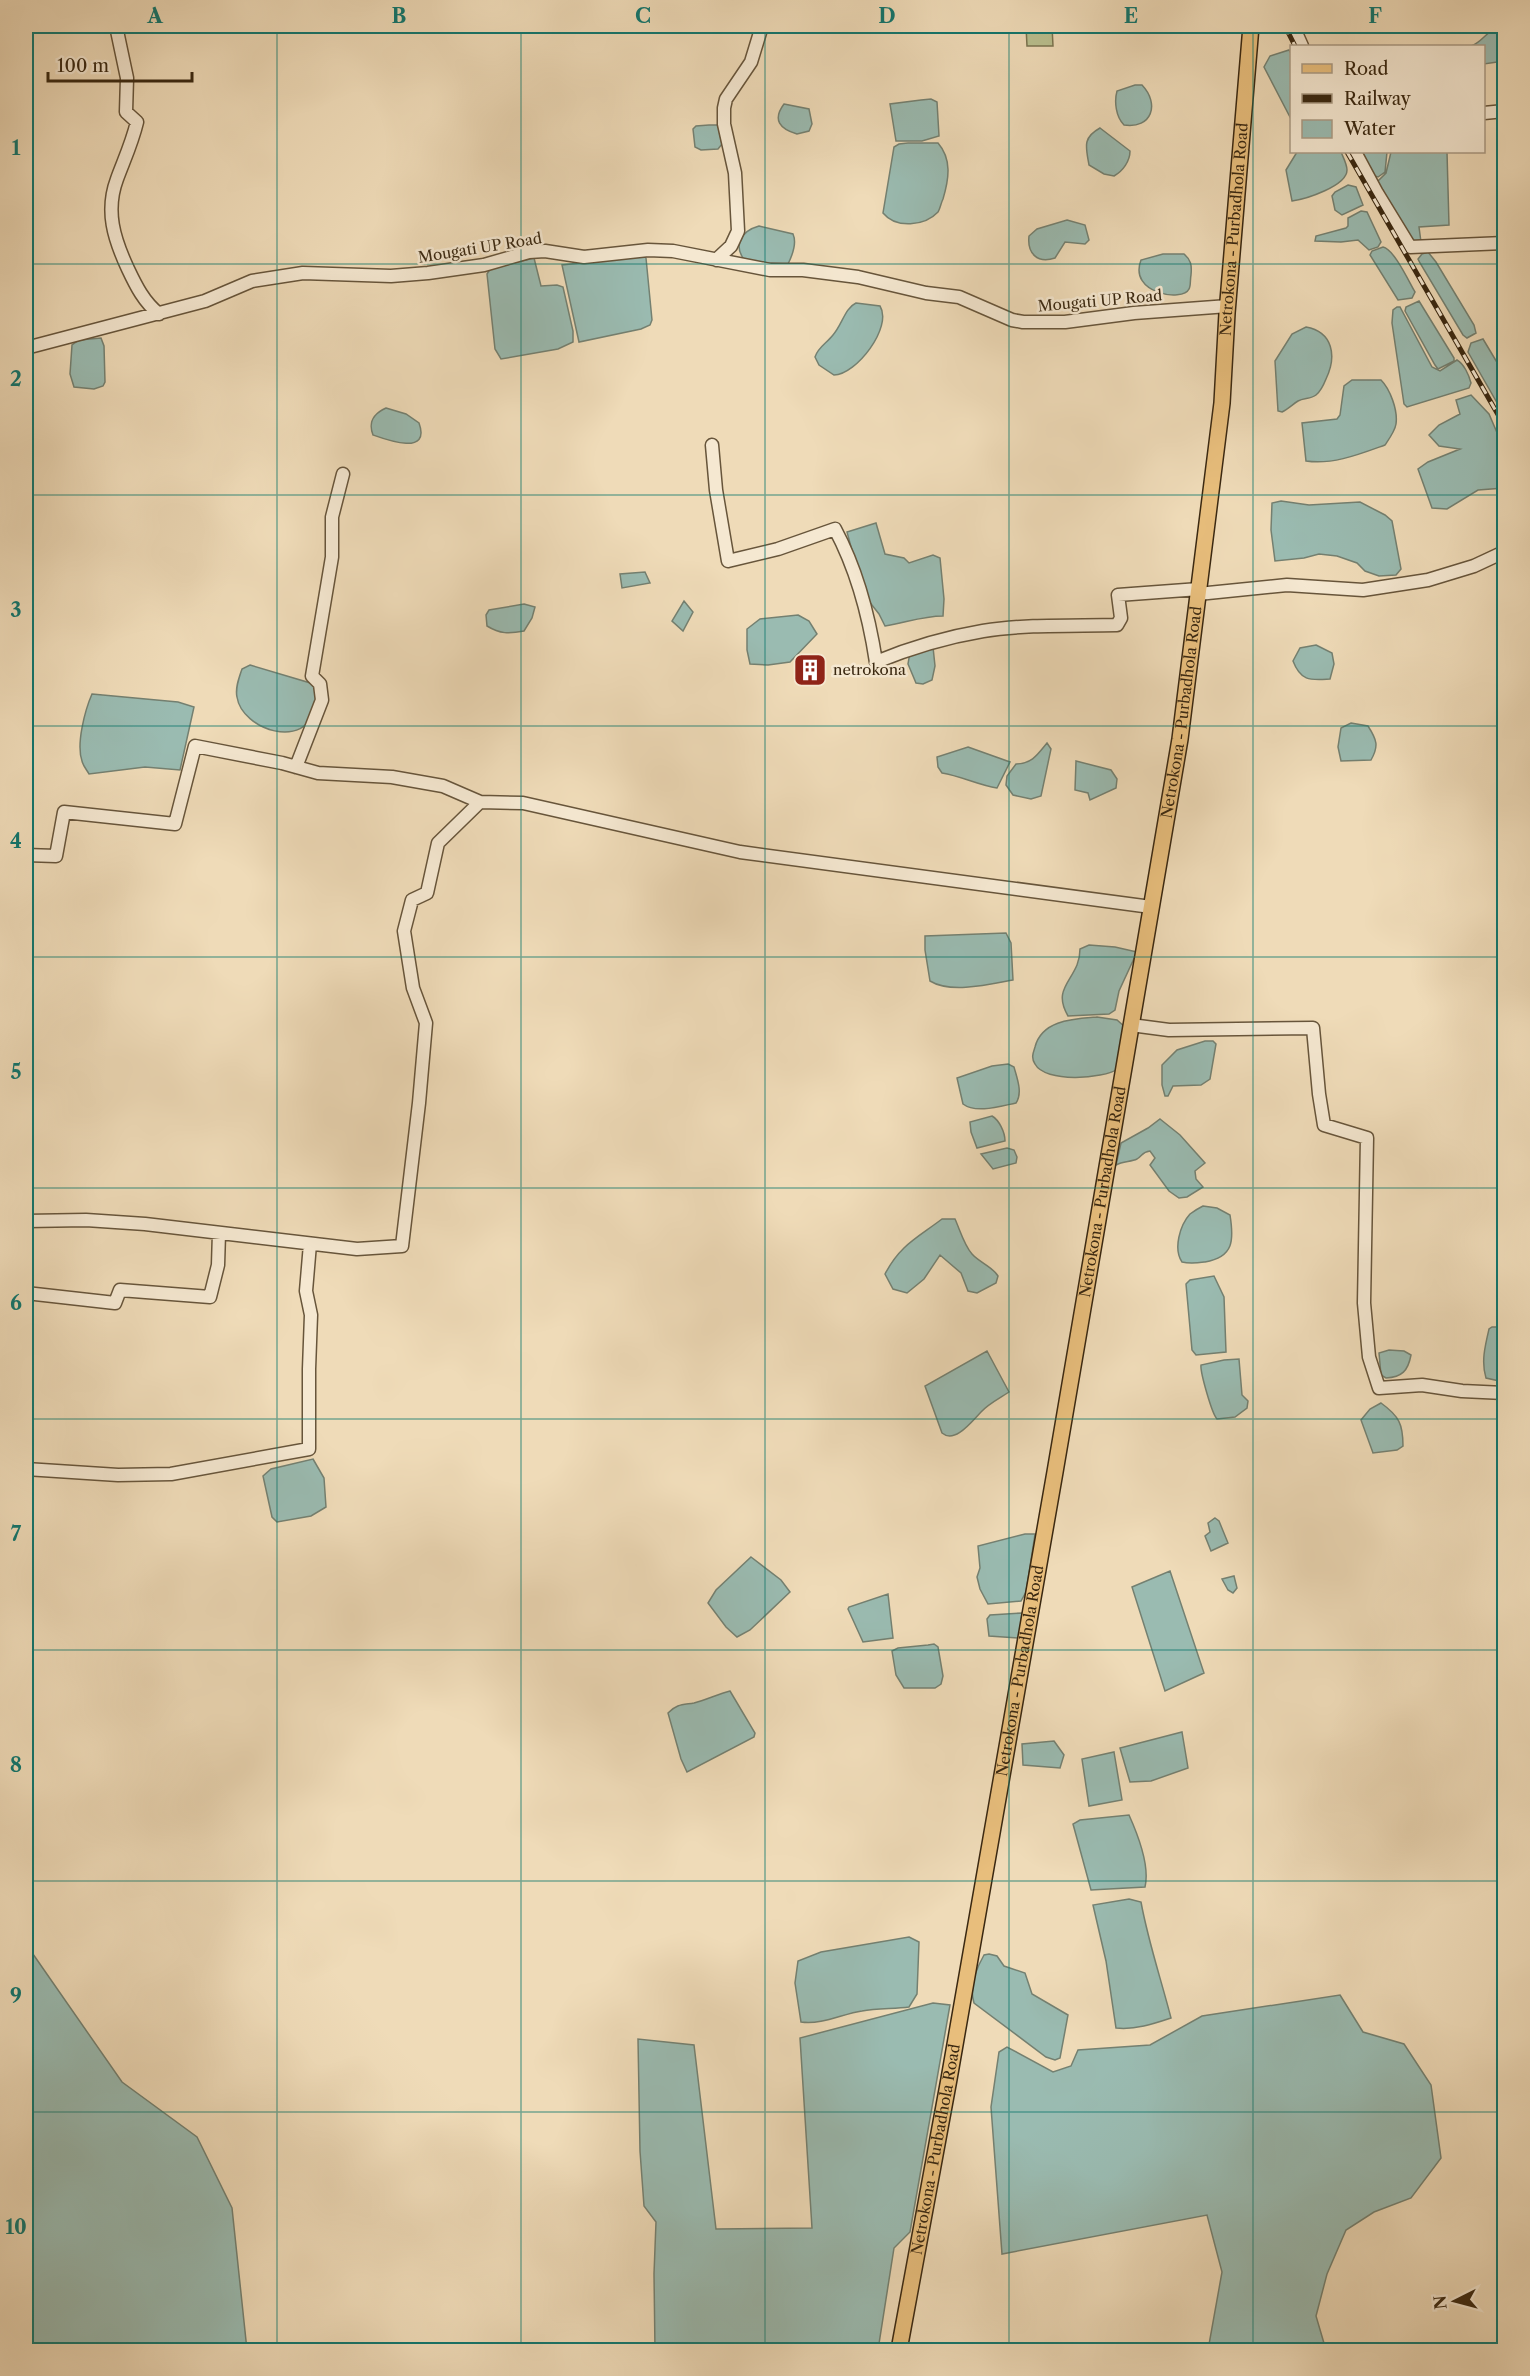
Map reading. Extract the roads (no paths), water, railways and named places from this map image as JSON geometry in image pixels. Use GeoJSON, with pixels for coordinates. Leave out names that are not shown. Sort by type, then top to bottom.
{"type":"FeatureCollection","features":[{"type":"Feature","properties":{"kind":"main road","name":"Netrokona - Purbadhola Road"},"geometry":{"type":"LineString","coordinates":[[899,2350],[954,2055],[1180,739],[1222,403],[1251,26]]}},
{"type":"Feature","properties":{"kind":"street"},"geometry":{"type":"LineString","coordinates":[[116,26],[127,78],[126,110],[136,122],[129,152],[112,195],[111,223],[117,245],[137,287],[148,306],[159,314]]}},
{"type":"Feature","properties":{"kind":"street"},"geometry":{"type":"LineString","coordinates":[[716,260],[731,246],[738,231],[735,173],[724,124],[724,108],[726,99],[751,62],[762,26]]}},
{"type":"Feature","properties":{"kind":"street"},"geometry":{"type":"LineString","coordinates":[[1293,26],[1302,45]]}},
{"type":"Feature","properties":{"kind":"street"},"geometry":{"type":"LineString","coordinates":[[1485,113],[1504,111]]}},
{"type":"Feature","properties":{"kind":"street"},"geometry":{"type":"LineString","coordinates":[[1356,153],[1410,248],[1504,243]]}},
{"type":"Feature","properties":{"kind":"street","name":"Mougati UP Road"},"geometry":{"type":"LineString","coordinates":[[26,348],[205,301],[252,281],[303,273],[391,276],[419,274],[484,265],[529,252],[545,251],[584,257],[648,250],[673,251],[770,270],[803,270],[858,277],[926,293],[959,297],[1012,320],[1023,322],[1065,322],[1134,313],[1228,306]]}},
{"type":"Feature","properties":{"kind":"street"},"geometry":{"type":"LineString","coordinates":[[712,446],[716,490],[728,561],[778,549],[835,529],[848,552],[871,628],[876,662],[907,651],[984,631],[1117,625],[1121,618],[1118,595],[1287,585],[1362,590],[1428,580],[1474,566],[1504,552]]}},
{"type":"Feature","properties":{"kind":"street"},"geometry":{"type":"LineString","coordinates":[[296,767],[321,700],[320,684],[312,676],[332,557],[332,517],[343,474]]}},
{"type":"Feature","properties":{"kind":"street"},"geometry":{"type":"LineString","coordinates":[[26,855],[56,856],[64,812],[175,824],[195,746],[318,773],[392,777],[443,786],[480,802],[523,803],[740,852],[1151,907]]}},
{"type":"Feature","properties":{"kind":"street"},"geometry":{"type":"LineString","coordinates":[[26,1221],[86,1220],[357,1249],[402,1246],[426,1023],[413,988],[404,931],[412,900],[428,892],[438,843],[480,802]]}},
{"type":"Feature","properties":{"kind":"street"},"geometry":{"type":"LineString","coordinates":[[1131,1025],[1169,1030],[1313,1028],[1324,1125],[1367,1138],[1364,1303],[1369,1358],[1380,1388],[1422,1385],[1462,1391],[1504,1393]]}},
{"type":"Feature","properties":{"kind":"street"},"geometry":{"type":"LineString","coordinates":[[26,1293],[115,1303],[120,1290],[210,1297],[218,1265],[219,1233]]}},
{"type":"Feature","properties":{"kind":"street"},"geometry":{"type":"LineString","coordinates":[[26,1469],[118,1475],[171,1474],[309,1449],[312,1315],[306,1291],[310,1244]]}},
{"type":"Feature","properties":{"kind":"water"},"geometry":{"type":"Polygon","coordinates":[[[1504,26],[1504,54],[1497,62],[1485,64],[1485,45],[1473,45],[1491,31],[1504,26]]]}},
{"type":"Feature","properties":{"kind":"water"},"geometry":{"type":"Polygon","coordinates":[[[1289,50],[1290,52],[1290,117],[1264,67],[1270,56],[1289,50]]]}},
{"type":"Feature","properties":{"kind":"water"},"geometry":{"type":"Polygon","coordinates":[[[1142,85],[1148,92],[1152,107],[1147,119],[1141,123],[1124,125],[1116,109],[1117,91],[1142,85]]]}},
{"type":"Feature","properties":{"kind":"water"},"geometry":{"type":"Polygon","coordinates":[[[931,99],[937,102],[939,136],[922,141],[896,141],[890,104],[931,99]]]}},
{"type":"Feature","properties":{"kind":"water"},"geometry":{"type":"Polygon","coordinates":[[[784,104],[809,109],[812,124],[809,131],[797,134],[782,127],[778,119],[784,104]]]}},
{"type":"Feature","properties":{"kind":"water"},"geometry":{"type":"Polygon","coordinates":[[[718,125],[722,144],[718,149],[701,150],[695,147],[693,129],[696,126],[718,125]]]}},
{"type":"Feature","properties":{"kind":"water"},"geometry":{"type":"Polygon","coordinates":[[[1100,128],[1130,151],[1125,165],[1114,176],[1104,174],[1089,165],[1086,148],[1088,139],[1100,128]]]}},
{"type":"Feature","properties":{"kind":"water"},"geometry":{"type":"Polygon","coordinates":[[[908,143],[938,143],[946,156],[948,169],[945,192],[938,212],[926,220],[911,224],[895,222],[883,213],[894,147],[908,143]]]}},
{"type":"Feature","properties":{"kind":"water"},"geometry":{"type":"Polygon","coordinates":[[[1296,153],[1341,153],[1347,168],[1345,176],[1325,191],[1292,201],[1286,170],[1296,153]]]}},
{"type":"Feature","properties":{"kind":"water"},"geometry":{"type":"Polygon","coordinates":[[[1360,153],[1387,153],[1385,172],[1378,177],[1372,175],[1360,153]]]}},
{"type":"Feature","properties":{"kind":"water"},"geometry":{"type":"Polygon","coordinates":[[[1391,153],[1447,153],[1449,225],[1419,227],[1421,242],[1411,243],[1377,182],[1386,173],[1391,153]]]}},
{"type":"Feature","properties":{"kind":"water"},"geometry":{"type":"Polygon","coordinates":[[[1348,185],[1356,187],[1363,205],[1342,215],[1335,210],[1332,196],[1348,185]]]}},
{"type":"Feature","properties":{"kind":"water"},"geometry":{"type":"Polygon","coordinates":[[[1361,211],[1367,212],[1381,242],[1378,247],[1369,250],[1358,240],[1315,241],[1316,236],[1346,228],[1348,218],[1361,211]]]}},
{"type":"Feature","properties":{"kind":"water"},"geometry":{"type":"Polygon","coordinates":[[[1067,220],[1085,225],[1089,240],[1085,244],[1065,242],[1055,258],[1043,259],[1034,256],[1029,236],[1037,229],[1067,220]]]}},
{"type":"Feature","properties":{"kind":"water"},"geometry":{"type":"Polygon","coordinates":[[[759,226],[793,234],[794,245],[788,264],[746,262],[740,250],[740,240],[747,231],[759,226]]]}},
{"type":"Feature","properties":{"kind":"water"},"geometry":{"type":"Polygon","coordinates":[[[1383,247],[1392,253],[1405,274],[1415,292],[1412,298],[1398,300],[1370,255],[1372,251],[1383,247]]]}},
{"type":"Feature","properties":{"kind":"water"},"geometry":{"type":"Polygon","coordinates":[[[1428,252],[1474,325],[1476,333],[1467,338],[1463,335],[1418,259],[1422,254],[1428,252]]]}},
{"type":"Feature","properties":{"kind":"water"},"geometry":{"type":"Polygon","coordinates":[[[1163,254],[1184,254],[1190,261],[1190,286],[1185,293],[1168,295],[1149,288],[1142,281],[1139,272],[1141,260],[1163,254]]]}},
{"type":"Feature","properties":{"kind":"water"},"geometry":{"type":"Polygon","coordinates":[[[644,256],[652,320],[650,325],[579,342],[562,265],[644,256]]]}},
{"type":"Feature","properties":{"kind":"water"},"geometry":{"type":"Polygon","coordinates":[[[534,258],[541,286],[563,287],[573,331],[573,342],[558,349],[501,359],[495,349],[487,274],[490,269],[534,258]]]}},
{"type":"Feature","properties":{"kind":"water"},"geometry":{"type":"Polygon","coordinates":[[[1419,301],[1454,358],[1454,361],[1438,369],[1405,311],[1406,307],[1419,301]]]}},
{"type":"Feature","properties":{"kind":"water"},"geometry":{"type":"Polygon","coordinates":[[[856,303],[880,306],[883,315],[881,326],[877,337],[862,359],[843,373],[834,375],[819,365],[815,357],[836,331],[852,305],[856,303]]]}},
{"type":"Feature","properties":{"kind":"water"},"geometry":{"type":"Polygon","coordinates":[[[1400,307],[1432,367],[1440,371],[1457,360],[1468,373],[1471,383],[1469,388],[1407,407],[1404,404],[1392,323],[1393,310],[1400,307]]]}},
{"type":"Feature","properties":{"kind":"water"},"geometry":{"type":"Polygon","coordinates":[[[1306,327],[1322,334],[1327,340],[1332,354],[1329,370],[1316,395],[1298,401],[1282,412],[1278,411],[1275,361],[1292,334],[1306,327]]]}},
{"type":"Feature","properties":{"kind":"water"},"geometry":{"type":"Polygon","coordinates":[[[101,338],[104,346],[105,382],[103,386],[94,389],[74,387],[70,374],[72,345],[79,340],[101,338]]]}},
{"type":"Feature","properties":{"kind":"water"},"geometry":{"type":"Polygon","coordinates":[[[1483,339],[1504,374],[1504,415],[1468,352],[1471,343],[1483,339]]]}},
{"type":"Feature","properties":{"kind":"water"},"geometry":{"type":"Polygon","coordinates":[[[1352,380],[1381,380],[1384,384],[1393,400],[1396,412],[1396,424],[1392,435],[1385,445],[1356,455],[1336,460],[1306,461],[1302,423],[1337,419],[1340,415],[1344,386],[1352,380]]]}},
{"type":"Feature","properties":{"kind":"water"},"geometry":{"type":"Polygon","coordinates":[[[1471,395],[1489,414],[1504,449],[1504,488],[1478,490],[1447,509],[1432,508],[1418,469],[1428,462],[1460,449],[1439,446],[1429,435],[1439,425],[1460,414],[1456,400],[1471,395]]]}},
{"type":"Feature","properties":{"kind":"water"},"geometry":{"type":"Polygon","coordinates":[[[386,408],[406,414],[419,423],[421,433],[419,440],[406,443],[373,435],[371,422],[378,413],[386,408]]]}},
{"type":"Feature","properties":{"kind":"water"},"geometry":{"type":"Polygon","coordinates":[[[1281,501],[1309,505],[1360,502],[1385,515],[1392,521],[1401,569],[1396,575],[1379,576],[1365,571],[1357,563],[1337,556],[1319,554],[1275,561],[1271,530],[1272,503],[1281,501]]]}},
{"type":"Feature","properties":{"kind":"water"},"geometry":{"type":"Polygon","coordinates":[[[876,523],[885,554],[904,558],[909,563],[933,555],[940,558],[944,599],[943,616],[885,626],[864,595],[847,532],[876,523]]]}},
{"type":"Feature","properties":{"kind":"water"},"geometry":{"type":"Polygon","coordinates":[[[645,572],[650,583],[622,588],[620,574],[645,572]]]}},
{"type":"Feature","properties":{"kind":"water"},"geometry":{"type":"Polygon","coordinates":[[[684,601],[693,612],[683,631],[672,621],[684,601]]]}},
{"type":"Feature","properties":{"kind":"water"},"geometry":{"type":"Polygon","coordinates":[[[524,604],[535,607],[532,618],[524,631],[505,633],[487,626],[486,615],[489,610],[524,604]]]}},
{"type":"Feature","properties":{"kind":"water"},"geometry":{"type":"Polygon","coordinates":[[[798,615],[809,621],[817,634],[790,662],[768,665],[750,664],[747,629],[760,619],[798,615]]]}},
{"type":"Feature","properties":{"kind":"water"},"geometry":{"type":"Polygon","coordinates":[[[1316,645],[1332,653],[1334,664],[1330,679],[1307,678],[1299,673],[1293,661],[1300,648],[1316,645]]]}},
{"type":"Feature","properties":{"kind":"water"},"geometry":{"type":"Polygon","coordinates":[[[933,647],[935,666],[932,680],[923,684],[916,683],[908,664],[910,652],[933,647]]]}},
{"type":"Feature","properties":{"kind":"water"},"geometry":{"type":"Polygon","coordinates":[[[250,665],[317,685],[318,699],[310,721],[300,729],[288,732],[275,731],[250,719],[241,709],[237,694],[242,669],[250,665]]]}},
{"type":"Feature","properties":{"kind":"water"},"geometry":{"type":"Polygon","coordinates":[[[92,694],[178,702],[194,707],[180,770],[145,767],[89,774],[80,754],[80,746],[84,718],[92,694]]]}},
{"type":"Feature","properties":{"kind":"water"},"geometry":{"type":"Polygon","coordinates":[[[1351,723],[1368,726],[1373,735],[1376,747],[1371,760],[1341,761],[1338,747],[1341,728],[1351,723]]]}},
{"type":"Feature","properties":{"kind":"water"},"geometry":{"type":"Polygon","coordinates":[[[1047,743],[1051,749],[1041,796],[1031,799],[1013,795],[1006,785],[1007,776],[1016,764],[1030,760],[1047,743]]]}},
{"type":"Feature","properties":{"kind":"water"},"geometry":{"type":"Polygon","coordinates":[[[968,747],[1010,762],[997,788],[942,773],[938,767],[937,757],[968,747]]]}},
{"type":"Feature","properties":{"kind":"water"},"geometry":{"type":"Polygon","coordinates":[[[1076,761],[1111,770],[1117,779],[1116,788],[1090,800],[1088,793],[1075,790],[1076,761]]]}},
{"type":"Feature","properties":{"kind":"water"},"geometry":{"type":"Polygon","coordinates":[[[1006,933],[1011,943],[1013,980],[983,986],[960,987],[939,985],[930,981],[925,936],[1006,933]]]}},
{"type":"Feature","properties":{"kind":"water"},"geometry":{"type":"Polygon","coordinates":[[[1089,945],[1137,952],[1119,991],[1115,1010],[1109,1014],[1068,1016],[1062,1001],[1064,989],[1077,965],[1080,949],[1089,945]]]}},
{"type":"Feature","properties":{"kind":"water"},"geometry":{"type":"Polygon","coordinates":[[[1097,1017],[1117,1020],[1125,1027],[1118,1069],[1088,1077],[1062,1077],[1041,1070],[1035,1064],[1034,1051],[1044,1031],[1069,1020],[1097,1017]]]}},
{"type":"Feature","properties":{"kind":"water"},"geometry":{"type":"Polygon","coordinates":[[[1205,1041],[1213,1041],[1216,1044],[1210,1079],[1201,1085],[1173,1086],[1168,1096],[1165,1096],[1162,1085],[1162,1065],[1177,1050],[1205,1041]]]}},
{"type":"Feature","properties":{"kind":"water"},"geometry":{"type":"Polygon","coordinates":[[[1008,1064],[1014,1067],[1018,1081],[1019,1095],[1016,1103],[982,1109],[963,1104],[957,1078],[992,1066],[1008,1064]]]}},
{"type":"Feature","properties":{"kind":"water"},"geometry":{"type":"Polygon","coordinates":[[[992,1116],[1001,1127],[1005,1141],[977,1148],[970,1122],[992,1116]]]}},
{"type":"Feature","properties":{"kind":"water"},"geometry":{"type":"Polygon","coordinates":[[[1160,1119],[1180,1135],[1205,1163],[1195,1171],[1196,1179],[1203,1187],[1187,1197],[1179,1198],[1169,1191],[1150,1165],[1155,1158],[1150,1151],[1137,1159],[1116,1165],[1121,1143],[1160,1119]]]}},
{"type":"Feature","properties":{"kind":"water"},"geometry":{"type":"Polygon","coordinates":[[[1007,1148],[1014,1150],[1017,1157],[1016,1163],[993,1169],[981,1154],[1007,1148]]]}},
{"type":"Feature","properties":{"kind":"water"},"geometry":{"type":"Polygon","coordinates":[[[1203,1206],[1217,1208],[1230,1215],[1232,1232],[1230,1246],[1227,1252],[1215,1260],[1196,1263],[1182,1262],[1178,1251],[1181,1231],[1190,1214],[1203,1206]]]}},
{"type":"Feature","properties":{"kind":"water"},"geometry":{"type":"Polygon","coordinates":[[[942,1219],[955,1219],[969,1250],[998,1276],[996,1283],[977,1293],[968,1291],[961,1273],[940,1255],[924,1279],[907,1293],[893,1289],[885,1274],[891,1264],[910,1243],[942,1219]]]}},
{"type":"Feature","properties":{"kind":"water"},"geometry":{"type":"Polygon","coordinates":[[[1214,1276],[1224,1297],[1226,1352],[1196,1355],[1192,1350],[1186,1284],[1190,1280],[1214,1276]]]}},
{"type":"Feature","properties":{"kind":"water"},"geometry":{"type":"Polygon","coordinates":[[[1504,1327],[1504,1382],[1486,1378],[1485,1348],[1489,1329],[1504,1327]]]}},
{"type":"Feature","properties":{"kind":"water"},"geometry":{"type":"Polygon","coordinates":[[[1389,1350],[1404,1351],[1411,1355],[1408,1365],[1400,1375],[1386,1378],[1381,1375],[1379,1353],[1389,1350]]]}},
{"type":"Feature","properties":{"kind":"water"},"geometry":{"type":"Polygon","coordinates":[[[987,1351],[1009,1392],[987,1406],[958,1434],[947,1436],[942,1433],[925,1386],[987,1351]]]}},
{"type":"Feature","properties":{"kind":"water"},"geometry":{"type":"Polygon","coordinates":[[[1239,1359],[1242,1395],[1248,1401],[1247,1408],[1235,1417],[1217,1419],[1207,1393],[1201,1365],[1239,1359]]]}},
{"type":"Feature","properties":{"kind":"water"},"geometry":{"type":"Polygon","coordinates":[[[1381,1403],[1399,1421],[1403,1446],[1397,1450],[1373,1453],[1361,1420],[1370,1409],[1381,1403]]]}},
{"type":"Feature","properties":{"kind":"water"},"geometry":{"type":"Polygon","coordinates":[[[313,1459],[324,1478],[326,1507],[311,1516],[277,1522],[272,1517],[263,1476],[271,1469],[313,1459]]]}},
{"type":"Feature","properties":{"kind":"water"},"geometry":{"type":"Polygon","coordinates":[[[1215,1518],[1219,1521],[1228,1543],[1211,1551],[1205,1536],[1210,1532],[1208,1523],[1215,1518]]]}},
{"type":"Feature","properties":{"kind":"water"},"geometry":{"type":"Polygon","coordinates":[[[1025,1534],[1035,1534],[1026,1592],[1021,1601],[988,1604],[977,1577],[980,1568],[978,1546],[1025,1534]]]}},
{"type":"Feature","properties":{"kind":"water"},"geometry":{"type":"Polygon","coordinates":[[[751,1557],[781,1580],[790,1592],[750,1630],[737,1637],[726,1627],[708,1603],[716,1590],[751,1557]]]}},
{"type":"Feature","properties":{"kind":"water"},"geometry":{"type":"Polygon","coordinates":[[[1170,1571],[1204,1673],[1165,1691],[1132,1587],[1170,1571]]]}},
{"type":"Feature","properties":{"kind":"water"},"geometry":{"type":"Polygon","coordinates":[[[1234,1576],[1237,1588],[1233,1593],[1228,1590],[1222,1579],[1234,1576]]]}},
{"type":"Feature","properties":{"kind":"water"},"geometry":{"type":"Polygon","coordinates":[[[888,1594],[893,1638],[863,1642],[849,1607],[888,1594]]]}},
{"type":"Feature","properties":{"kind":"water"},"geometry":{"type":"Polygon","coordinates":[[[1022,1613],[1019,1638],[989,1636],[987,1619],[990,1615],[1022,1613]]]}},
{"type":"Feature","properties":{"kind":"water"},"geometry":{"type":"Polygon","coordinates":[[[934,1644],[938,1647],[943,1676],[941,1684],[935,1688],[904,1688],[896,1675],[892,1651],[898,1648],[934,1644]]]}},
{"type":"Feature","properties":{"kind":"water"},"geometry":{"type":"Polygon","coordinates":[[[730,1691],[755,1733],[754,1737],[687,1772],[668,1713],[680,1705],[698,1702],[730,1691]]]}},
{"type":"Feature","properties":{"kind":"water"},"geometry":{"type":"Polygon","coordinates":[[[1182,1732],[1188,1768],[1151,1781],[1130,1782],[1120,1748],[1182,1732]]]}},
{"type":"Feature","properties":{"kind":"water"},"geometry":{"type":"Polygon","coordinates":[[[1054,1741],[1064,1755],[1060,1768],[1023,1765],[1022,1744],[1054,1741]]]}},
{"type":"Feature","properties":{"kind":"water"},"geometry":{"type":"Polygon","coordinates":[[[1114,1752],[1122,1800],[1089,1806],[1082,1759],[1114,1752]]]}},
{"type":"Feature","properties":{"kind":"water"},"geometry":{"type":"Polygon","coordinates":[[[1129,1815],[1145,1860],[1145,1887],[1091,1890],[1073,1824],[1080,1820],[1129,1815]]]}},
{"type":"Feature","properties":{"kind":"water"},"geometry":{"type":"Polygon","coordinates":[[[1129,1899],[1141,1902],[1171,2018],[1137,2027],[1116,2028],[1106,1961],[1093,1905],[1129,1899]]]}},
{"type":"Feature","properties":{"kind":"water"},"geometry":{"type":"Polygon","coordinates":[[[909,1937],[919,1942],[917,1994],[909,2007],[868,2010],[824,2021],[801,2022],[795,1983],[798,1961],[821,1952],[909,1937]]]}},
{"type":"Feature","properties":{"kind":"water"},"geometry":{"type":"Polygon","coordinates":[[[26,1944],[122,2082],[197,2137],[232,2208],[247,2350],[26,2350],[26,1944]]]}},
{"type":"Feature","properties":{"kind":"water"},"geometry":{"type":"Polygon","coordinates":[[[984,1955],[997,1956],[1004,1966],[1025,1973],[1032,1994],[1068,2015],[1060,2058],[1055,2060],[1046,2057],[974,2003],[972,1991],[974,1978],[984,1955]]]}},
{"type":"Feature","properties":{"kind":"water"},"geometry":{"type":"Polygon","coordinates":[[[1340,1995],[1363,2032],[1404,2044],[1431,2085],[1441,2158],[1411,2198],[1374,2212],[1346,2230],[1327,2274],[1316,2316],[1326,2350],[1208,2350],[1222,2272],[1207,2215],[1002,2254],[991,2107],[999,2052],[1007,2047],[1053,2072],[1071,2066],[1078,2050],[1150,2045],[1202,2016],[1340,1995]]]}},
{"type":"Feature","properties":{"kind":"water"},"geometry":{"type":"Polygon","coordinates":[[[933,2003],[950,2005],[910,2232],[894,2248],[878,2350],[655,2350],[656,2222],[644,2206],[640,2151],[638,2039],[694,2045],[716,2229],[812,2228],[800,2038],[933,2003]]]}},
{"type":"Feature","properties":{"kind":"railway"},"geometry":{"type":"LineString","coordinates":[[1285,26],[1294,45]]}},
{"type":"Feature","properties":{"kind":"railway"},"geometry":{"type":"LineString","coordinates":[[1348,153],[1504,425]]}},
{"type":"Feature","properties":{"kind":"place","name":"netrokona"},"geometry":{"type":"Point","coordinates":[810,670]}}]}
